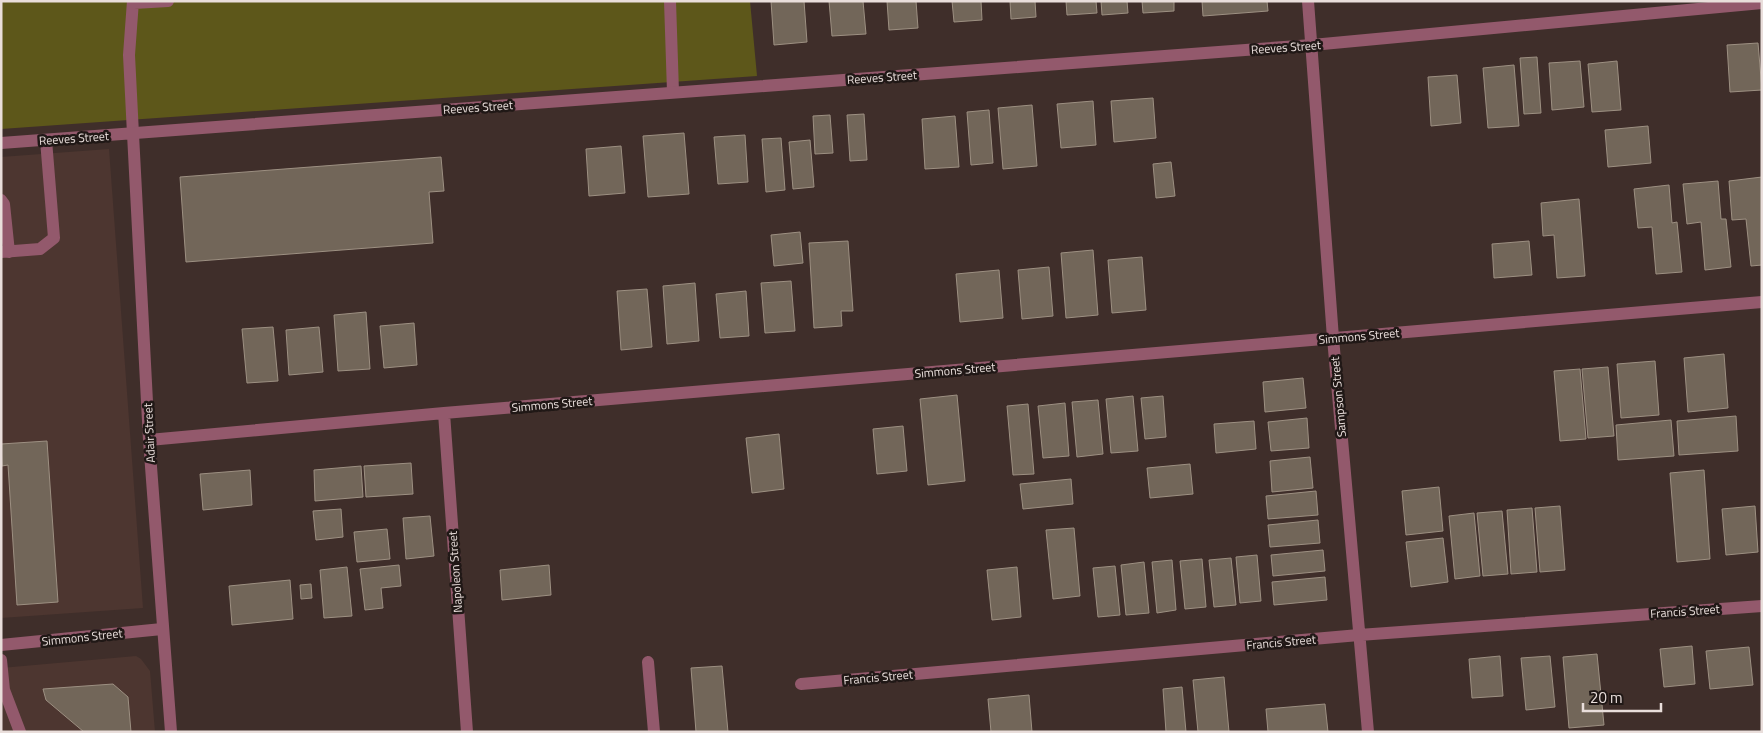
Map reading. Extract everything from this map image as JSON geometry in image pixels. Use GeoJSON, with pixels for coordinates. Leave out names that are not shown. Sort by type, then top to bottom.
{"type":"FeatureCollection","features":[{"type":"Feature","properties":{"kind":"street"},"geometry":{"type":"LineString","coordinates":[[133,2],[168,1]]}},
{"type":"Feature","properties":{"kind":"street"},"geometry":{"type":"LineString","coordinates":[[670,1],[673,92]]}},
{"type":"Feature","properties":{"kind":"street","name":"Sampson Street"},"geometry":{"type":"LineString","coordinates":[[1308,1],[1333,338],[1368,732]]}},
{"type":"Feature","properties":{"kind":"street","name":"Adair Street"},"geometry":{"type":"LineString","coordinates":[[133,2],[128,55],[149,440],[171,732]]}},
{"type":"Feature","properties":{"kind":"street","name":"Reeves Street"},"geometry":{"type":"LineString","coordinates":[[1,142],[133,134],[1312,45],[1762,3]]}},
{"type":"Feature","properties":{"kind":"street"},"geometry":{"type":"LineString","coordinates":[[1,200],[4,204],[5,252],[40,249],[54,238],[46,140]]}},
{"type":"Feature","properties":{"kind":"street","name":"Simmons Street"},"geometry":{"type":"LineString","coordinates":[[149,440],[444,413],[1762,302]]}},
{"type":"Feature","properties":{"kind":"street","name":"Napoleon Street"},"geometry":{"type":"LineString","coordinates":[[444,413],[468,732]]}},
{"type":"Feature","properties":{"kind":"street","name":"Francis Street"},"geometry":{"type":"LineString","coordinates":[[801,684],[1359,635],[1762,606]]}},
{"type":"Feature","properties":{"kind":"street","name":"Simmons Street"},"geometry":{"type":"LineString","coordinates":[[1,645],[162,629]]}},
{"type":"Feature","properties":{"kind":"street"},"geometry":{"type":"LineString","coordinates":[[1,660],[4,690],[20,732]]}},
{"type":"Feature","properties":{"kind":"street"},"geometry":{"type":"LineString","coordinates":[[648,662],[654,732]]}},
{"type":"Feature","properties":{"kind":"shaded area"},"geometry":{"type":"Polygon","coordinates":[[[1,1],[750,1],[757,76],[1,129],[1,1]]]}},
{"type":"Feature","properties":{"kind":"shaded area"},"geometry":{"type":"Polygon","coordinates":[[[109,149],[143,608],[1,618],[1,157],[109,149]]]}},
{"type":"Feature","properties":{"kind":"shaded area"},"geometry":{"type":"Polygon","coordinates":[[[136,656],[141,659],[150,671],[155,732],[1,732],[1,668],[136,656]]]}},
{"type":"Feature","properties":{"kind":"building"},"geometry":{"type":"Polygon","coordinates":[[[771,1],[804,1],[807,42],[774,45],[771,1]]]}},
{"type":"Feature","properties":{"kind":"building"},"geometry":{"type":"Polygon","coordinates":[[[829,1],[863,1],[866,34],[832,36],[829,1]]]}},
{"type":"Feature","properties":{"kind":"building"},"geometry":{"type":"Polygon","coordinates":[[[887,1],[916,1],[918,28],[889,30],[887,1]]]}},
{"type":"Feature","properties":{"kind":"building"},"geometry":{"type":"Polygon","coordinates":[[[952,1],[981,1],[982,20],[954,22],[952,1]]]}},
{"type":"Feature","properties":{"kind":"building"},"geometry":{"type":"Polygon","coordinates":[[[1010,1],[1035,1],[1036,17],[1011,19],[1010,1]]]}},
{"type":"Feature","properties":{"kind":"building"},"geometry":{"type":"Polygon","coordinates":[[[1066,1],[1096,1],[1097,13],[1067,15],[1066,1]]]}},
{"type":"Feature","properties":{"kind":"building"},"geometry":{"type":"Polygon","coordinates":[[[1101,1],[1127,1],[1128,13],[1102,15],[1101,1]]]}},
{"type":"Feature","properties":{"kind":"building"},"geometry":{"type":"Polygon","coordinates":[[[1142,1],[1174,1],[1174,11],[1143,13],[1142,1]]]}},
{"type":"Feature","properties":{"kind":"building"},"geometry":{"type":"Polygon","coordinates":[[[1202,1],[1267,1],[1268,11],[1203,16],[1202,1]]]}},
{"type":"Feature","properties":{"kind":"building"},"geometry":{"type":"Polygon","coordinates":[[[1758,43],[1762,90],[1730,92],[1727,45],[1758,43]]]}},
{"type":"Feature","properties":{"kind":"building"},"geometry":{"type":"Polygon","coordinates":[[[1537,57],[1541,113],[1524,114],[1520,58],[1537,57]]]}},
{"type":"Feature","properties":{"kind":"building"},"geometry":{"type":"Polygon","coordinates":[[[1580,61],[1584,107],[1552,110],[1549,63],[1580,61]]]}},
{"type":"Feature","properties":{"kind":"building"},"geometry":{"type":"Polygon","coordinates":[[[1617,61],[1621,110],[1592,112],[1588,64],[1617,61]]]}},
{"type":"Feature","properties":{"kind":"building"},"geometry":{"type":"Polygon","coordinates":[[[1514,65],[1519,126],[1488,128],[1483,68],[1514,65]]]}},
{"type":"Feature","properties":{"kind":"building"},"geometry":{"type":"Polygon","coordinates":[[[1457,75],[1461,123],[1431,126],[1428,77],[1457,75]]]}},
{"type":"Feature","properties":{"kind":"building"},"geometry":{"type":"Polygon","coordinates":[[[1153,98],[1156,138],[1114,142],[1111,101],[1153,98]]]}},
{"type":"Feature","properties":{"kind":"building"},"geometry":{"type":"Polygon","coordinates":[[[1093,101],[1096,145],[1061,148],[1057,104],[1093,101]]]}},
{"type":"Feature","properties":{"kind":"building"},"geometry":{"type":"Polygon","coordinates":[[[1032,105],[1037,166],[1003,169],[998,108],[1032,105]]]}},
{"type":"Feature","properties":{"kind":"building"},"geometry":{"type":"Polygon","coordinates":[[[989,110],[993,163],[971,165],[967,112],[989,110]]]}},
{"type":"Feature","properties":{"kind":"building"},"geometry":{"type":"Polygon","coordinates":[[[864,114],[867,160],[850,161],[847,115],[864,114]]]}},
{"type":"Feature","properties":{"kind":"building"},"geometry":{"type":"Polygon","coordinates":[[[830,115],[833,153],[815,154],[813,116],[830,115]]]}},
{"type":"Feature","properties":{"kind":"building"},"geometry":{"type":"Polygon","coordinates":[[[955,116],[959,167],[925,169],[922,119],[955,116]]]}},
{"type":"Feature","properties":{"kind":"building"},"geometry":{"type":"Polygon","coordinates":[[[1648,126],[1651,163],[1608,167],[1605,130],[1648,126]]]}},
{"type":"Feature","properties":{"kind":"building"},"geometry":{"type":"Polygon","coordinates":[[[684,133],[689,194],[648,197],[643,136],[684,133]]]}},
{"type":"Feature","properties":{"kind":"building"},"geometry":{"type":"Polygon","coordinates":[[[745,135],[748,182],[718,184],[714,137],[745,135]]]}},
{"type":"Feature","properties":{"kind":"building"},"geometry":{"type":"Polygon","coordinates":[[[781,138],[785,190],[766,192],[762,139],[781,138]]]}},
{"type":"Feature","properties":{"kind":"building"},"geometry":{"type":"Polygon","coordinates":[[[810,140],[814,187],[793,189],[789,142],[810,140]]]}},
{"type":"Feature","properties":{"kind":"building"},"geometry":{"type":"Polygon","coordinates":[[[621,146],[625,193],[589,196],[586,149],[621,146]]]}},
{"type":"Feature","properties":{"kind":"building"},"geometry":{"type":"Polygon","coordinates":[[[441,157],[444,191],[429,192],[433,243],[186,262],[180,177],[441,157]]]}},
{"type":"Feature","properties":{"kind":"building"},"geometry":{"type":"Polygon","coordinates":[[[1171,162],[1175,196],[1156,198],[1153,164],[1171,162]]]}},
{"type":"Feature","properties":{"kind":"building"},"geometry":{"type":"Polygon","coordinates":[[[1762,177],[1762,265],[1751,266],[1746,219],[1732,220],[1729,181],[1762,177]]]}},
{"type":"Feature","properties":{"kind":"building"},"geometry":{"type":"Polygon","coordinates":[[[1718,181],[1721,219],[1726,219],[1731,267],[1705,270],[1701,222],[1687,224],[1683,184],[1718,181]]]}},
{"type":"Feature","properties":{"kind":"building"},"geometry":{"type":"Polygon","coordinates":[[[1669,185],[1672,223],[1677,222],[1682,272],[1656,274],[1652,227],[1638,228],[1634,189],[1669,185]]]}},
{"type":"Feature","properties":{"kind":"building"},"geometry":{"type":"Polygon","coordinates":[[[1579,199],[1585,276],[1557,278],[1554,235],[1543,236],[1541,203],[1579,199]]]}},
{"type":"Feature","properties":{"kind":"building"},"geometry":{"type":"Polygon","coordinates":[[[800,232],[803,263],[774,266],[771,235],[800,232]]]}},
{"type":"Feature","properties":{"kind":"building"},"geometry":{"type":"Polygon","coordinates":[[[848,241],[853,311],[841,311],[842,326],[814,328],[809,243],[848,241]]]}},
{"type":"Feature","properties":{"kind":"building"},"geometry":{"type":"Polygon","coordinates":[[[1529,241],[1532,275],[1494,278],[1492,244],[1529,241]]]}},
{"type":"Feature","properties":{"kind":"building"},"geometry":{"type":"Polygon","coordinates":[[[1093,250],[1098,315],[1066,318],[1061,253],[1093,250]]]}},
{"type":"Feature","properties":{"kind":"building"},"geometry":{"type":"Polygon","coordinates":[[[1142,257],[1146,310],[1112,313],[1108,260],[1142,257]]]}},
{"type":"Feature","properties":{"kind":"building"},"geometry":{"type":"Polygon","coordinates":[[[1049,267],[1053,316],[1022,319],[1018,270],[1049,267]]]}},
{"type":"Feature","properties":{"kind":"building"},"geometry":{"type":"Polygon","coordinates":[[[999,270],[1003,318],[960,322],[956,274],[999,270]]]}},
{"type":"Feature","properties":{"kind":"building"},"geometry":{"type":"Polygon","coordinates":[[[791,281],[795,331],[765,333],[761,283],[791,281]]]}},
{"type":"Feature","properties":{"kind":"building"},"geometry":{"type":"Polygon","coordinates":[[[695,283],[699,341],[667,344],[663,286],[695,283]]]}},
{"type":"Feature","properties":{"kind":"building"},"geometry":{"type":"Polygon","coordinates":[[[647,289],[652,347],[621,350],[617,291],[647,289]]]}},
{"type":"Feature","properties":{"kind":"building"},"geometry":{"type":"Polygon","coordinates":[[[746,291],[749,336],[720,338],[716,294],[746,291]]]}},
{"type":"Feature","properties":{"kind":"building"},"geometry":{"type":"Polygon","coordinates":[[[366,312],[370,369],[338,371],[334,315],[366,312]]]}},
{"type":"Feature","properties":{"kind":"building"},"geometry":{"type":"Polygon","coordinates":[[[414,323],[417,365],[384,368],[380,326],[414,323]]]}},
{"type":"Feature","properties":{"kind":"building"},"geometry":{"type":"Polygon","coordinates":[[[273,327],[278,381],[247,383],[242,329],[273,327]]]}},
{"type":"Feature","properties":{"kind":"building"},"geometry":{"type":"Polygon","coordinates":[[[319,327],[323,372],[289,375],[286,330],[319,327]]]}},
{"type":"Feature","properties":{"kind":"building"},"geometry":{"type":"Polygon","coordinates":[[[1724,354],[1728,408],[1688,412],[1684,358],[1724,354]]]}},
{"type":"Feature","properties":{"kind":"building"},"geometry":{"type":"Polygon","coordinates":[[[1655,361],[1659,415],[1621,418],[1617,364],[1655,361]]]}},
{"type":"Feature","properties":{"kind":"building"},"geometry":{"type":"Polygon","coordinates":[[[1608,367],[1614,436],[1588,438],[1582,369],[1608,367]]]}},
{"type":"Feature","properties":{"kind":"building"},"geometry":{"type":"Polygon","coordinates":[[[1580,369],[1586,439],[1560,441],[1554,371],[1580,369]]]}},
{"type":"Feature","properties":{"kind":"building"},"geometry":{"type":"Polygon","coordinates":[[[1303,378],[1306,408],[1265,412],[1263,382],[1303,378]]]}},
{"type":"Feature","properties":{"kind":"building"},"geometry":{"type":"Polygon","coordinates":[[[957,395],[965,481],[928,485],[920,399],[957,395]]]}},
{"type":"Feature","properties":{"kind":"building"},"geometry":{"type":"Polygon","coordinates":[[[1133,396],[1138,451],[1111,453],[1106,399],[1133,396]]]}},
{"type":"Feature","properties":{"kind":"building"},"geometry":{"type":"Polygon","coordinates":[[[1163,396],[1166,437],[1145,439],[1141,398],[1163,396]]]}},
{"type":"Feature","properties":{"kind":"building"},"geometry":{"type":"Polygon","coordinates":[[[1098,400],[1103,454],[1077,457],[1072,402],[1098,400]]]}},
{"type":"Feature","properties":{"kind":"building"},"geometry":{"type":"Polygon","coordinates":[[[1065,403],[1069,456],[1043,458],[1038,406],[1065,403]]]}},
{"type":"Feature","properties":{"kind":"building"},"geometry":{"type":"Polygon","coordinates":[[[1028,404],[1034,474],[1013,475],[1007,406],[1028,404]]]}},
{"type":"Feature","properties":{"kind":"building"},"geometry":{"type":"Polygon","coordinates":[[[1736,416],[1738,451],[1679,455],[1677,421],[1736,416]]]}},
{"type":"Feature","properties":{"kind":"building"},"geometry":{"type":"Polygon","coordinates":[[[1307,418],[1309,448],[1271,451],[1268,422],[1307,418]]]}},
{"type":"Feature","properties":{"kind":"building"},"geometry":{"type":"Polygon","coordinates":[[[1671,420],[1674,456],[1618,460],[1616,425],[1671,420]]]}},
{"type":"Feature","properties":{"kind":"building"},"geometry":{"type":"Polygon","coordinates":[[[1254,421],[1256,449],[1216,453],[1214,424],[1254,421]]]}},
{"type":"Feature","properties":{"kind":"building"},"geometry":{"type":"Polygon","coordinates":[[[903,426],[907,471],[877,474],[873,429],[903,426]]]}},
{"type":"Feature","properties":{"kind":"building"},"geometry":{"type":"Polygon","coordinates":[[[779,434],[784,489],[752,493],[746,438],[779,434]]]}},
{"type":"Feature","properties":{"kind":"building"},"geometry":{"type":"Polygon","coordinates":[[[47,441],[58,602],[17,605],[8,465],[2,466],[1,444],[47,441]]]}},
{"type":"Feature","properties":{"kind":"building"},"geometry":{"type":"Polygon","coordinates":[[[1310,457],[1313,488],[1272,492],[1270,461],[1310,457]]]}},
{"type":"Feature","properties":{"kind":"building"},"geometry":{"type":"Polygon","coordinates":[[[411,463],[413,494],[366,497],[364,466],[411,463]]]}},
{"type":"Feature","properties":{"kind":"building"},"geometry":{"type":"Polygon","coordinates":[[[1190,464],[1193,494],[1150,498],[1147,468],[1190,464]]]}},
{"type":"Feature","properties":{"kind":"building"},"geometry":{"type":"Polygon","coordinates":[[[361,466],[363,497],[315,501],[314,470],[361,466]]]}},
{"type":"Feature","properties":{"kind":"building"},"geometry":{"type":"Polygon","coordinates":[[[250,470],[252,505],[203,510],[200,474],[250,470]]]}},
{"type":"Feature","properties":{"kind":"building"},"geometry":{"type":"Polygon","coordinates":[[[1704,470],[1710,559],[1677,562],[1670,473],[1704,470]]]}},
{"type":"Feature","properties":{"kind":"building"},"geometry":{"type":"Polygon","coordinates":[[[1071,479],[1073,504],[1023,509],[1020,484],[1071,479]]]}},
{"type":"Feature","properties":{"kind":"building"},"geometry":{"type":"Polygon","coordinates":[[[1439,487],[1443,531],[1406,535],[1402,491],[1439,487]]]}},
{"type":"Feature","properties":{"kind":"building"},"geometry":{"type":"Polygon","coordinates":[[[1316,491],[1318,515],[1268,519],[1266,496],[1316,491]]]}},
{"type":"Feature","properties":{"kind":"building"},"geometry":{"type":"Polygon","coordinates":[[[1560,506],[1565,570],[1540,572],[1535,508],[1560,506]]]}},
{"type":"Feature","properties":{"kind":"building"},"geometry":{"type":"Polygon","coordinates":[[[1755,506],[1758,552],[1726,555],[1722,509],[1755,506]]]}},
{"type":"Feature","properties":{"kind":"building"},"geometry":{"type":"Polygon","coordinates":[[[1532,508],[1537,572],[1511,574],[1507,510],[1532,508]]]}},
{"type":"Feature","properties":{"kind":"building"},"geometry":{"type":"Polygon","coordinates":[[[341,509],[343,537],[316,540],[313,511],[341,509]]]}},
{"type":"Feature","properties":{"kind":"building"},"geometry":{"type":"Polygon","coordinates":[[[1502,511],[1508,574],[1483,576],[1477,513],[1502,511]]]}},
{"type":"Feature","properties":{"kind":"building"},"geometry":{"type":"Polygon","coordinates":[[[1474,513],[1480,576],[1455,579],[1449,516],[1474,513]]]}},
{"type":"Feature","properties":{"kind":"building"},"geometry":{"type":"Polygon","coordinates":[[[430,516],[434,556],[406,559],[403,518],[430,516]]]}},
{"type":"Feature","properties":{"kind":"building"},"geometry":{"type":"Polygon","coordinates":[[[1318,520],[1320,543],[1270,547],[1268,525],[1318,520]]]}},
{"type":"Feature","properties":{"kind":"building"},"geometry":{"type":"Polygon","coordinates":[[[1074,528],[1080,596],[1053,599],[1046,530],[1074,528]]]}},
{"type":"Feature","properties":{"kind":"building"},"geometry":{"type":"Polygon","coordinates":[[[387,529],[390,559],[357,562],[354,532],[387,529]]]}},
{"type":"Feature","properties":{"kind":"building"},"geometry":{"type":"Polygon","coordinates":[[[1443,538],[1448,582],[1411,587],[1406,542],[1443,538]]]}},
{"type":"Feature","properties":{"kind":"building"},"geometry":{"type":"Polygon","coordinates":[[[1323,550],[1325,571],[1273,576],[1271,555],[1323,550]]]}},
{"type":"Feature","properties":{"kind":"building"},"geometry":{"type":"Polygon","coordinates":[[[1257,555],[1261,601],[1240,603],[1236,557],[1257,555]]]}},
{"type":"Feature","properties":{"kind":"building"},"geometry":{"type":"Polygon","coordinates":[[[1231,558],[1236,605],[1214,607],[1209,560],[1231,558]]]}},
{"type":"Feature","properties":{"kind":"building"},"geometry":{"type":"Polygon","coordinates":[[[1202,559],[1206,607],[1185,609],[1180,561],[1202,559]]]}},
{"type":"Feature","properties":{"kind":"building"},"geometry":{"type":"Polygon","coordinates":[[[1172,560],[1176,610],[1157,613],[1152,562],[1172,560]]]}},
{"type":"Feature","properties":{"kind":"building"},"geometry":{"type":"Polygon","coordinates":[[[1144,562],[1149,613],[1126,615],[1121,565],[1144,562]]]}},
{"type":"Feature","properties":{"kind":"building"},"geometry":{"type":"Polygon","coordinates":[[[399,565],[401,586],[381,588],[383,608],[365,610],[360,569],[399,565]]]}},
{"type":"Feature","properties":{"kind":"building"},"geometry":{"type":"Polygon","coordinates":[[[549,565],[551,595],[502,600],[500,570],[549,565]]]}},
{"type":"Feature","properties":{"kind":"building"},"geometry":{"type":"Polygon","coordinates":[[[1115,566],[1120,615],[1098,617],[1093,568],[1115,566]]]}},
{"type":"Feature","properties":{"kind":"building"},"geometry":{"type":"Polygon","coordinates":[[[347,567],[352,616],[324,618],[320,570],[347,567]]]}},
{"type":"Feature","properties":{"kind":"building"},"geometry":{"type":"Polygon","coordinates":[[[1017,567],[1021,617],[992,620],[987,570],[1017,567]]]}},
{"type":"Feature","properties":{"kind":"building"},"geometry":{"type":"Polygon","coordinates":[[[1325,577],[1327,600],[1274,605],[1272,582],[1325,577]]]}},
{"type":"Feature","properties":{"kind":"building"},"geometry":{"type":"Polygon","coordinates":[[[290,580],[293,619],[232,625],[229,586],[290,580]]]}},
{"type":"Feature","properties":{"kind":"building"},"geometry":{"type":"Polygon","coordinates":[[[311,584],[312,598],[301,599],[300,585],[311,584]]]}},
{"type":"Feature","properties":{"kind":"building"},"geometry":{"type":"Polygon","coordinates":[[[1692,646],[1695,684],[1664,687],[1660,649],[1692,646]]]}},
{"type":"Feature","properties":{"kind":"building"},"geometry":{"type":"Polygon","coordinates":[[[1749,647],[1753,685],[1710,689],[1706,651],[1749,647]]]}},
{"type":"Feature","properties":{"kind":"building"},"geometry":{"type":"Polygon","coordinates":[[[1597,654],[1604,725],[1569,728],[1563,657],[1597,654]]]}},
{"type":"Feature","properties":{"kind":"building"},"geometry":{"type":"Polygon","coordinates":[[[1500,656],[1503,696],[1472,698],[1469,659],[1500,656]]]}},
{"type":"Feature","properties":{"kind":"building"},"geometry":{"type":"Polygon","coordinates":[[[1550,656],[1555,707],[1526,710],[1521,658],[1550,656]]]}},
{"type":"Feature","properties":{"kind":"building"},"geometry":{"type":"Polygon","coordinates":[[[722,666],[728,732],[696,732],[691,668],[722,666]]]}},
{"type":"Feature","properties":{"kind":"building"},"geometry":{"type":"Polygon","coordinates":[[[1224,677],[1229,732],[1198,732],[1193,680],[1224,677]]]}},
{"type":"Feature","properties":{"kind":"building"},"geometry":{"type":"Polygon","coordinates":[[[113,684],[128,697],[131,732],[84,732],[46,700],[43,689],[113,684]]]}},
{"type":"Feature","properties":{"kind":"building"},"geometry":{"type":"Polygon","coordinates":[[[1182,687],[1186,732],[1166,732],[1163,689],[1182,687]]]}},
{"type":"Feature","properties":{"kind":"building"},"geometry":{"type":"Polygon","coordinates":[[[1029,695],[1032,732],[991,732],[988,699],[1029,695]]]}},
{"type":"Feature","properties":{"kind":"building"},"geometry":{"type":"Polygon","coordinates":[[[1325,704],[1328,732],[1268,732],[1266,709],[1325,704]]]}}]}
